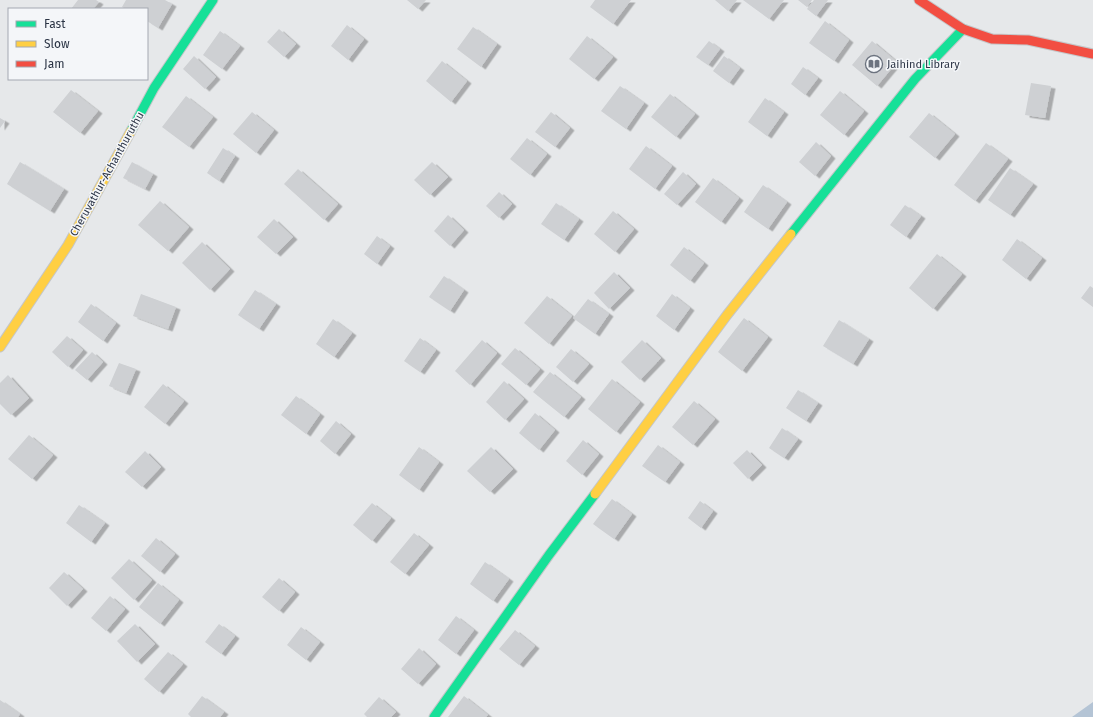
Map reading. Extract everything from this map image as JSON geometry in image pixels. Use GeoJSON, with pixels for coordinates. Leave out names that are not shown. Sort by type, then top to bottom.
{"type":"FeatureCollection","features":[{"type":"Feature","properties":{"kind":"street","name":"Cheruvathur-Achanthuruthu"},"geometry":{"type":"LineString","coordinates":[[0,347],[68,245],[154,88],[213,0]]}},
{"type":"Feature","properties":{"kind":"street"},"geometry":{"type":"LineString","coordinates":[[919,0],[963,29],[992,39],[1028,40],[1093,54]]}},
{"type":"Feature","properties":{"kind":"street"},"geometry":{"type":"LineString","coordinates":[[434,717],[549,555],[727,315],[915,79],[963,29]]}},
{"type":"Feature","properties":{"kind":"water"},"geometry":{"type":"Polygon","coordinates":[[[1093,702],[1093,717],[1072,717],[1093,702]]]}},
{"type":"Feature","properties":{"kind":"building"},"geometry":{"type":"Polygon","coordinates":[[[78,0],[96,0],[99,2],[94,8],[72,8],[78,0]]]}},
{"type":"Feature","properties":{"kind":"building"},"geometry":{"type":"Polygon","coordinates":[[[126,0],[165,0],[172,4],[158,28],[148,22],[148,8],[122,7],[126,0]]]}},
{"type":"Feature","properties":{"kind":"building"},"geometry":{"type":"Polygon","coordinates":[[[407,0],[426,0],[418,9],[407,0]]]}},
{"type":"Feature","properties":{"kind":"building"},"geometry":{"type":"Polygon","coordinates":[[[595,0],[631,0],[613,24],[590,7],[595,0]]]}},
{"type":"Feature","properties":{"kind":"building"},"geometry":{"type":"Polygon","coordinates":[[[715,0],[737,0],[728,11],[715,0]]]}},
{"type":"Feature","properties":{"kind":"building"},"geometry":{"type":"Polygon","coordinates":[[[743,0],[784,0],[769,19],[743,0]]]}},
{"type":"Feature","properties":{"kind":"building"},"geometry":{"type":"Polygon","coordinates":[[[798,0],[812,0],[807,7],[798,0]]]}},
{"type":"Feature","properties":{"kind":"building"},"geometry":{"type":"Polygon","coordinates":[[[814,0],[828,0],[816,16],[807,9],[814,0]]]}},
{"type":"Feature","properties":{"kind":"building"},"geometry":{"type":"Polygon","coordinates":[[[825,21],[849,40],[834,61],[809,43],[825,21]]]}},
{"type":"Feature","properties":{"kind":"building"},"geometry":{"type":"Polygon","coordinates":[[[347,25],[364,39],[348,60],[331,46],[347,25]]]}},
{"type":"Feature","properties":{"kind":"building"},"geometry":{"type":"Polygon","coordinates":[[[473,27],[497,44],[481,67],[457,49],[473,27]]]}},
{"type":"Feature","properties":{"kind":"building"},"geometry":{"type":"Polygon","coordinates":[[[279,29],[296,44],[284,57],[267,42],[279,29]]]}},
{"type":"Feature","properties":{"kind":"building"},"geometry":{"type":"Polygon","coordinates":[[[220,31],[240,46],[222,69],[203,55],[220,31]]]}},
{"type":"Feature","properties":{"kind":"building"},"geometry":{"type":"Polygon","coordinates":[[[587,36],[613,57],[594,79],[569,59],[587,36]]]}},
{"type":"Feature","properties":{"kind":"building"},"geometry":{"type":"Polygon","coordinates":[[[709,41],[720,49],[708,65],[696,57],[709,41]]]}},
{"type":"Feature","properties":{"kind":"building","name":"Jaihind Library"},"geometry":{"type":"Polygon","coordinates":[[[872,41],[897,62],[877,86],[852,65],[872,41]]]}},
{"type":"Feature","properties":{"kind":"building"},"geometry":{"type":"Polygon","coordinates":[[[194,56],[216,77],[205,89],[183,69],[194,56]]]}},
{"type":"Feature","properties":{"kind":"building"},"geometry":{"type":"Polygon","coordinates":[[[724,56],[740,68],[729,83],[713,71],[724,56]]]}},
{"type":"Feature","properties":{"kind":"building"},"geometry":{"type":"Polygon","coordinates":[[[442,61],[467,81],[451,102],[426,81],[442,61]]]}},
{"type":"Feature","properties":{"kind":"building"},"geometry":{"type":"Polygon","coordinates":[[[803,67],[818,78],[805,95],[791,84],[803,67]]]}},
{"type":"Feature","properties":{"kind":"building"},"geometry":{"type":"Polygon","coordinates":[[[1031,83],[1051,86],[1045,118],[1025,115],[1031,83]]]}},
{"type":"Feature","properties":{"kind":"building"},"geometry":{"type":"Polygon","coordinates":[[[620,86],[644,103],[626,129],[601,111],[620,86]]]}},
{"type":"Feature","properties":{"kind":"building"},"geometry":{"type":"Polygon","coordinates":[[[71,90],[98,111],[80,133],[53,112],[71,90]]]}},
{"type":"Feature","properties":{"kind":"building"},"geometry":{"type":"Polygon","coordinates":[[[840,91],[864,111],[844,135],[820,115],[840,91]]]}},
{"type":"Feature","properties":{"kind":"building"},"geometry":{"type":"Polygon","coordinates":[[[670,94],[695,114],[676,137],[651,117],[670,94]]]}},
{"type":"Feature","properties":{"kind":"building"},"geometry":{"type":"Polygon","coordinates":[[[186,96],[213,117],[189,147],[162,127],[186,96]]]}},
{"type":"Feature","properties":{"kind":"building"},"geometry":{"type":"Polygon","coordinates":[[[765,98],[784,112],[767,136],[748,122],[765,98]]]}},
{"type":"Feature","properties":{"kind":"building"},"geometry":{"type":"Polygon","coordinates":[[[252,112],[274,130],[256,153],[233,134],[252,112]]]}},
{"type":"Feature","properties":{"kind":"building"},"geometry":{"type":"Polygon","coordinates":[[[551,112],[570,128],[555,147],[535,132],[551,112]]]}},
{"type":"Feature","properties":{"kind":"building"},"geometry":{"type":"Polygon","coordinates":[[[929,113],[955,134],[935,158],[909,137],[929,113]]]}},
{"type":"Feature","properties":{"kind":"building"},"geometry":{"type":"Polygon","coordinates":[[[0,118],[5,121],[0,128],[0,118]]]}},
{"type":"Feature","properties":{"kind":"building"},"geometry":{"type":"Polygon","coordinates":[[[527,138],[547,154],[530,175],[510,159],[527,138]]]}},
{"type":"Feature","properties":{"kind":"building"},"geometry":{"type":"Polygon","coordinates":[[[816,142],[831,156],[815,176],[799,162],[816,142]]]}},
{"type":"Feature","properties":{"kind":"building"},"geometry":{"type":"Polygon","coordinates":[[[986,143],[1008,159],[975,201],[954,185],[986,143]]]}},
{"type":"Feature","properties":{"kind":"building"},"geometry":{"type":"Polygon","coordinates":[[[646,146],[672,166],[655,189],[629,169],[646,146]]]}},
{"type":"Feature","properties":{"kind":"building"},"geometry":{"type":"Polygon","coordinates":[[[223,148],[235,156],[219,181],[207,173],[223,148]]]}},
{"type":"Feature","properties":{"kind":"building"},"geometry":{"type":"Polygon","coordinates":[[[20,162],[64,189],[50,211],[7,184],[20,162]]]}},
{"type":"Feature","properties":{"kind":"building"},"geometry":{"type":"Polygon","coordinates":[[[132,162],[153,174],[145,189],[123,178],[132,162]]]}},
{"type":"Feature","properties":{"kind":"building"},"geometry":{"type":"Polygon","coordinates":[[[432,162],[448,177],[430,195],[414,180],[432,162]]]}},
{"type":"Feature","properties":{"kind":"building"},"geometry":{"type":"Polygon","coordinates":[[[1010,168],[1033,184],[1010,215],[988,200],[1010,168]]]}},
{"type":"Feature","properties":{"kind":"building"},"geometry":{"type":"Polygon","coordinates":[[[298,169],[338,204],[324,220],[284,184],[298,169]]]}},
{"type":"Feature","properties":{"kind":"building"},"geometry":{"type":"Polygon","coordinates":[[[683,172],[696,184],[677,205],[664,194],[683,172]]]}},
{"type":"Feature","properties":{"kind":"building"},"geometry":{"type":"Polygon","coordinates":[[[713,178],[739,198],[721,222],[695,202],[713,178]]]}},
{"type":"Feature","properties":{"kind":"building"},"geometry":{"type":"Polygon","coordinates":[[[763,185],[787,202],[768,229],[744,212],[763,185]]]}},
{"type":"Feature","properties":{"kind":"building"},"geometry":{"type":"Polygon","coordinates":[[[499,192],[512,204],[499,218],[486,206],[499,192]]]}},
{"type":"Feature","properties":{"kind":"building"},"geometry":{"type":"Polygon","coordinates":[[[160,201],[189,227],[168,251],[138,225],[160,201]]]}},
{"type":"Feature","properties":{"kind":"building"},"geometry":{"type":"Polygon","coordinates":[[[556,203],[579,219],[564,240],[541,224],[556,203]]]}},
{"type":"Feature","properties":{"kind":"building"},"geometry":{"type":"Polygon","coordinates":[[[905,205],[921,216],[906,237],[890,225],[905,205]]]}},
{"type":"Feature","properties":{"kind":"building"},"geometry":{"type":"Polygon","coordinates":[[[613,211],[634,229],[615,252],[594,234],[613,211]]]}},
{"type":"Feature","properties":{"kind":"building"},"geometry":{"type":"Polygon","coordinates":[[[448,215],[464,230],[450,246],[434,231],[448,215]]]}},
{"type":"Feature","properties":{"kind":"building"},"geometry":{"type":"Polygon","coordinates":[[[274,219],[293,237],[276,254],[257,237],[274,219]]]}},
{"type":"Feature","properties":{"kind":"building"},"geometry":{"type":"Polygon","coordinates":[[[377,236],[390,246],[377,264],[364,254],[377,236]]]}},
{"type":"Feature","properties":{"kind":"building"},"geometry":{"type":"Polygon","coordinates":[[[1017,239],[1042,258],[1026,279],[1002,260],[1017,239]]]}},
{"type":"Feature","properties":{"kind":"building"},"geometry":{"type":"Polygon","coordinates":[[[202,242],[230,269],[210,290],[182,263],[202,242]]]}},
{"type":"Feature","properties":{"kind":"building"},"geometry":{"type":"Polygon","coordinates":[[[684,247],[704,263],[690,281],[670,265],[684,247]]]}},
{"type":"Feature","properties":{"kind":"building"},"geometry":{"type":"Polygon","coordinates":[[[937,254],[962,274],[933,309],[909,288],[937,254]]]}},
{"type":"Feature","properties":{"kind":"building"},"geometry":{"type":"Polygon","coordinates":[[[614,272],[630,288],[609,309],[594,293],[614,272]]]}},
{"type":"Feature","properties":{"kind":"building"},"geometry":{"type":"Polygon","coordinates":[[[444,276],[464,290],[450,311],[429,297],[444,276]]]}},
{"type":"Feature","properties":{"kind":"building"},"geometry":{"type":"Polygon","coordinates":[[[1090,286],[1093,288],[1093,307],[1081,298],[1090,286]]]}},
{"type":"Feature","properties":{"kind":"building"},"geometry":{"type":"Polygon","coordinates":[[[255,290],[276,304],[259,329],[238,315],[255,290]]]}},
{"type":"Feature","properties":{"kind":"building"},"geometry":{"type":"Polygon","coordinates":[[[141,294],[176,307],[168,329],[133,316],[141,294]]]}},
{"type":"Feature","properties":{"kind":"building"},"geometry":{"type":"Polygon","coordinates":[[[672,294],[690,308],[674,330],[656,316],[672,294]]]}},
{"type":"Feature","properties":{"kind":"building"},"geometry":{"type":"Polygon","coordinates":[[[547,296],[572,316],[549,344],[524,323],[547,296]]]}},
{"type":"Feature","properties":{"kind":"building"},"geometry":{"type":"Polygon","coordinates":[[[588,299],[609,314],[595,334],[573,318],[588,299]]]}},
{"type":"Feature","properties":{"kind":"building"},"geometry":{"type":"Polygon","coordinates":[[[91,304],[116,323],[103,341],[78,322],[91,304]]]}},
{"type":"Feature","properties":{"kind":"building"},"geometry":{"type":"Polygon","coordinates":[[[744,318],[768,337],[742,371],[718,352],[744,318]]]}},
{"type":"Feature","properties":{"kind":"building"},"geometry":{"type":"Polygon","coordinates":[[[333,319],[352,333],[334,357],[316,344],[333,319]]]}},
{"type":"Feature","properties":{"kind":"building"},"geometry":{"type":"Polygon","coordinates":[[[839,320],[869,339],[853,364],[823,346],[839,320]]]}},
{"type":"Feature","properties":{"kind":"building"},"geometry":{"type":"Polygon","coordinates":[[[67,336],[83,350],[68,367],[52,352],[67,336]]]}},
{"type":"Feature","properties":{"kind":"building"},"geometry":{"type":"Polygon","coordinates":[[[420,338],[436,350],[420,372],[404,361],[420,338]]]}},
{"type":"Feature","properties":{"kind":"building"},"geometry":{"type":"Polygon","coordinates":[[[482,340],[497,353],[470,385],[455,371],[482,340]]]}},
{"type":"Feature","properties":{"kind":"building"},"geometry":{"type":"Polygon","coordinates":[[[642,340],[661,358],[640,380],[621,362],[642,340]]]}},
{"type":"Feature","properties":{"kind":"building"},"geometry":{"type":"Polygon","coordinates":[[[515,348],[540,369],[526,385],[501,364],[515,348]]]}},
{"type":"Feature","properties":{"kind":"building"},"geometry":{"type":"Polygon","coordinates":[[[571,349],[589,364],[573,382],[556,367],[571,349]]]}},
{"type":"Feature","properties":{"kind":"building"},"geometry":{"type":"Polygon","coordinates":[[[92,352],[103,362],[87,380],[75,370],[92,352]]]}},
{"type":"Feature","properties":{"kind":"building"},"geometry":{"type":"Polygon","coordinates":[[[119,363],[136,369],[126,393],[109,386],[119,363]]]}},
{"type":"Feature","properties":{"kind":"building"},"geometry":{"type":"Polygon","coordinates":[[[550,372],[581,397],[564,417],[533,392],[550,372]]]}},
{"type":"Feature","properties":{"kind":"building"},"geometry":{"type":"Polygon","coordinates":[[[8,375],[29,398],[11,415],[0,404],[0,383],[8,375]]]}},
{"type":"Feature","properties":{"kind":"building"},"geometry":{"type":"Polygon","coordinates":[[[612,379],[640,402],[616,432],[588,409],[612,379]]]}},
{"type":"Feature","properties":{"kind":"building"},"geometry":{"type":"Polygon","coordinates":[[[504,381],[524,399],[505,420],[486,402],[504,381]]]}},
{"type":"Feature","properties":{"kind":"building"},"geometry":{"type":"Polygon","coordinates":[[[163,384],[184,401],[165,424],[144,407],[163,384]]]}},
{"type":"Feature","properties":{"kind":"building"},"geometry":{"type":"Polygon","coordinates":[[[798,390],[818,403],[806,421],[786,408],[798,390]]]}},
{"type":"Feature","properties":{"kind":"building"},"geometry":{"type":"Polygon","coordinates":[[[296,396],[320,414],[306,434],[281,415],[296,396]]]}},
{"type":"Feature","properties":{"kind":"building"},"geometry":{"type":"Polygon","coordinates":[[[694,401],[715,419],[693,445],[672,427],[694,401]]]}},
{"type":"Feature","properties":{"kind":"building"},"geometry":{"type":"Polygon","coordinates":[[[535,413],[555,430],[539,450],[519,433],[535,413]]]}},
{"type":"Feature","properties":{"kind":"building"},"geometry":{"type":"Polygon","coordinates":[[[336,421],[351,434],[335,454],[320,441],[336,421]]]}},
{"type":"Feature","properties":{"kind":"building"},"geometry":{"type":"Polygon","coordinates":[[[782,428],[798,439],[784,458],[769,448],[782,428]]]}},
{"type":"Feature","properties":{"kind":"building"},"geometry":{"type":"Polygon","coordinates":[[[29,435],[53,455],[32,479],[8,459],[29,435]]]}},
{"type":"Feature","properties":{"kind":"building"},"geometry":{"type":"Polygon","coordinates":[[[583,440],[599,454],[582,475],[566,461],[583,440]]]}},
{"type":"Feature","properties":{"kind":"building"},"geometry":{"type":"Polygon","coordinates":[[[658,445],[680,462],[665,482],[642,466],[658,445]]]}},
{"type":"Feature","properties":{"kind":"building"},"geometry":{"type":"Polygon","coordinates":[[[419,447],[439,462],[419,490],[399,475],[419,447]]]}},
{"type":"Feature","properties":{"kind":"building"},"geometry":{"type":"Polygon","coordinates":[[[491,447],[513,469],[490,492],[467,471],[491,447]]]}},
{"type":"Feature","properties":{"kind":"building"},"geometry":{"type":"Polygon","coordinates":[[[747,450],[762,465],[748,479],[733,463],[747,450]]]}},
{"type":"Feature","properties":{"kind":"building"},"geometry":{"type":"Polygon","coordinates":[[[145,451],[161,467],[142,487],[125,472],[145,451]]]}},
{"type":"Feature","properties":{"kind":"building"},"geometry":{"type":"Polygon","coordinates":[[[612,499],[632,514],[614,539],[593,524],[612,499]]]}},
{"type":"Feature","properties":{"kind":"building"},"geometry":{"type":"Polygon","coordinates":[[[700,501],[713,511],[701,528],[688,518],[700,501]]]}},
{"type":"Feature","properties":{"kind":"building"},"geometry":{"type":"Polygon","coordinates":[[[372,503],[391,518],[372,541],[353,525],[372,503]]]}},
{"type":"Feature","properties":{"kind":"building"},"geometry":{"type":"Polygon","coordinates":[[[79,505],[105,523],[91,542],[66,523],[79,505]]]}},
{"type":"Feature","properties":{"kind":"building"},"geometry":{"type":"Polygon","coordinates":[[[414,533],[429,545],[405,574],[390,562],[414,533]]]}},
{"type":"Feature","properties":{"kind":"building"},"geometry":{"type":"Polygon","coordinates":[[[156,538],[175,554],[160,572],[141,556],[156,538]]]}},
{"type":"Feature","properties":{"kind":"building"},"geometry":{"type":"Polygon","coordinates":[[[129,559],[152,580],[134,600],[111,578],[129,559]]]}},
{"type":"Feature","properties":{"kind":"building"},"geometry":{"type":"Polygon","coordinates":[[[485,562],[509,579],[493,601],[470,584],[485,562]]]}},
{"type":"Feature","properties":{"kind":"building"},"geometry":{"type":"Polygon","coordinates":[[[64,572],[83,589],[67,606],[49,588],[64,572]]]}},
{"type":"Feature","properties":{"kind":"building"},"geometry":{"type":"Polygon","coordinates":[[[279,578],[295,592],[279,611],[262,597],[279,578]]]}},
{"type":"Feature","properties":{"kind":"building"},"geometry":{"type":"Polygon","coordinates":[[[158,583],[179,600],[160,624],[139,607],[158,583]]]}},
{"type":"Feature","properties":{"kind":"building"},"geometry":{"type":"Polygon","coordinates":[[[110,596],[125,609],[106,631],[91,618],[110,596]]]}},
{"type":"Feature","properties":{"kind":"building"},"geometry":{"type":"Polygon","coordinates":[[[456,616],[474,630],[456,654],[438,640],[456,616]]]}},
{"type":"Feature","properties":{"kind":"building"},"geometry":{"type":"Polygon","coordinates":[[[135,624],[155,644],[137,662],[117,641],[135,624]]]}},
{"type":"Feature","properties":{"kind":"building"},"geometry":{"type":"Polygon","coordinates":[[[219,624],[235,636],[221,654],[205,642],[219,624]]]}},
{"type":"Feature","properties":{"kind":"building"},"geometry":{"type":"Polygon","coordinates":[[[301,627],[320,642],[306,660],[287,645],[301,627]]]}},
{"type":"Feature","properties":{"kind":"building"},"geometry":{"type":"Polygon","coordinates":[[[515,630],[535,646],[519,665],[499,649],[515,630]]]}},
{"type":"Feature","properties":{"kind":"building"},"geometry":{"type":"Polygon","coordinates":[[[419,648],[436,664],[418,684],[401,669],[419,648]]]}},
{"type":"Feature","properties":{"kind":"building"},"geometry":{"type":"Polygon","coordinates":[[[168,652],[183,664],[159,692],[144,679],[168,652]]]}},
{"type":"Feature","properties":{"kind":"building"},"geometry":{"type":"Polygon","coordinates":[[[202,696],[224,712],[220,717],[191,717],[188,714],[202,696]]]}},
{"type":"Feature","properties":{"kind":"building"},"geometry":{"type":"Polygon","coordinates":[[[464,696],[488,715],[486,717],[448,717],[464,696]]]}},
{"type":"Feature","properties":{"kind":"building"},"geometry":{"type":"Polygon","coordinates":[[[379,697],[396,712],[391,717],[367,717],[364,714],[379,697]]]}},
{"type":"Feature","properties":{"kind":"building"},"geometry":{"type":"Polygon","coordinates":[[[0,700],[20,714],[18,717],[0,717],[0,700]]]}},
{"type":"Feature","properties":{"kind":"traffic: fast"},"geometry":{"type":"LineString","coordinates":[[131,131],[154,88],[213,0]]}},
{"type":"Feature","properties":{"kind":"traffic: fast"},"geometry":{"type":"LineString","coordinates":[[791,234],[915,79],[963,29]]}},
{"type":"Feature","properties":{"kind":"traffic: fast"},"geometry":{"type":"LineString","coordinates":[[434,717],[549,555],[595,494]]}},
{"type":"Feature","properties":{"kind":"traffic: slow"},"geometry":{"type":"LineString","coordinates":[[0,347],[68,245],[131,131]]}},
{"type":"Feature","properties":{"kind":"traffic: slow"},"geometry":{"type":"LineString","coordinates":[[595,494],[727,315],[791,234]]}},
{"type":"Feature","properties":{"kind":"traffic: jam"},"geometry":{"type":"LineString","coordinates":[[919,0],[963,29],[992,39],[1028,40],[1093,54]]}},
{"type":"Feature","properties":{"kind":"place","name":"Jaihind Library"},"geometry":{"type":"Point","coordinates":[874,64]}}]}
